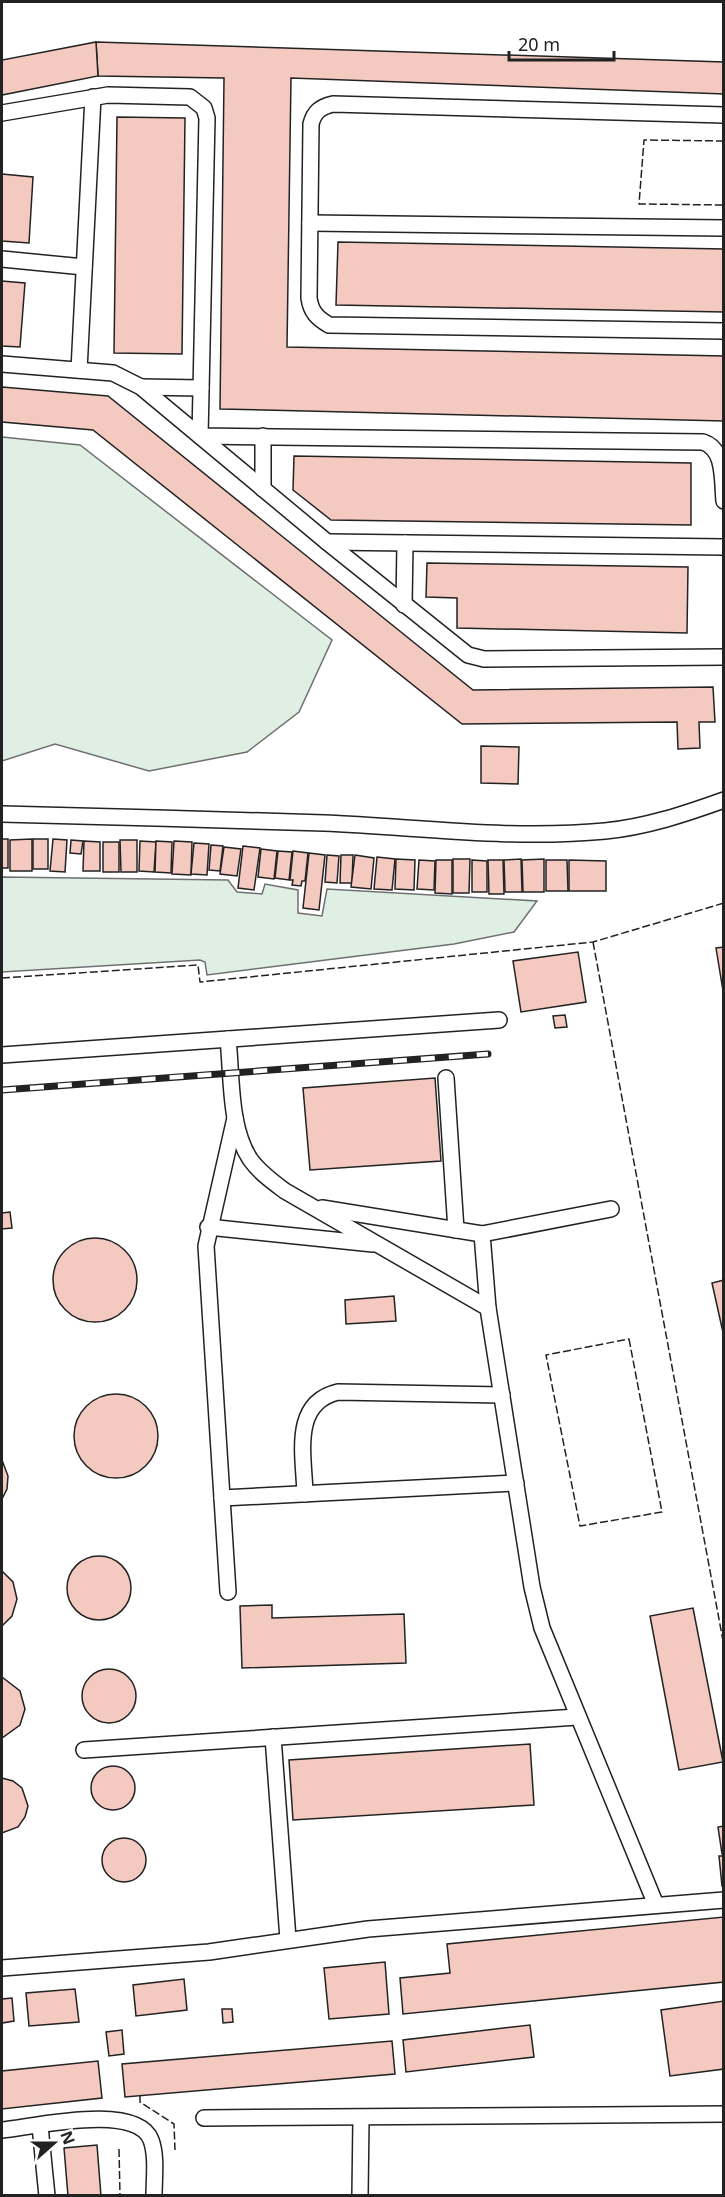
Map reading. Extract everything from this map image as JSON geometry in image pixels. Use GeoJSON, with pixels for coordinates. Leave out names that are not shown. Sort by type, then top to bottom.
{"type":"FeatureCollection","features":[{"type":"Feature","properties":{"kind":"lane"},"geometry":{"type":"LineString","coordinates":[[2,113],[93,97],[190,97],[204,108],[207,118],[200,436]]}},
{"type":"Feature","properties":{"kind":"lane"},"geometry":{"type":"LineString","coordinates":[[79,370],[93,97]]}},
{"type":"Feature","properties":{"kind":"lane"},"geometry":{"type":"LineString","coordinates":[[723,115],[333,104],[323,107],[313,115],[311,124],[310,223],[311,309],[318,319],[329,325],[723,331]]}},
{"type":"Feature","properties":{"kind":"lane"},"geometry":{"type":"LineString","coordinates":[[310,223],[723,228]]}},
{"type":"Feature","properties":{"kind":"lane"},"geometry":{"type":"LineString","coordinates":[[2,259],[84,267]]}},
{"type":"Feature","properties":{"kind":"lane"},"geometry":{"type":"LineString","coordinates":[[2,364],[113,373],[141,387],[456,648],[468,655],[484,660],[723,657]]}},
{"type":"Feature","properties":{"kind":"lane"},"geometry":{"type":"LineString","coordinates":[[141,387],[201,388]]}},
{"type":"Feature","properties":{"kind":"lane"},"geometry":{"type":"LineString","coordinates":[[200,436],[703,442],[711,444],[721,458],[723,501]]}},
{"type":"Feature","properties":{"kind":"lane"},"geometry":{"type":"LineString","coordinates":[[263,436],[263,489]]}},
{"type":"Feature","properties":{"kind":"lane"},"geometry":{"type":"LineString","coordinates":[[327,542],[723,546]]}},
{"type":"Feature","properties":{"kind":"lane"},"geometry":{"type":"LineString","coordinates":[[404,605],[405,543]]}},
{"type":"Feature","properties":{"kind":"lane"},"geometry":{"type":"LineString","coordinates":[[2,814],[327,824],[435,832],[554,833],[606,831],[647,824],[723,800]]}},
{"type":"Feature","properties":{"kind":"lane"},"geometry":{"type":"LineString","coordinates":[[2,1055],[499,1020]]}},
{"type":"Feature","properties":{"kind":"lane"},"geometry":{"type":"LineString","coordinates":[[228,1039],[236,1115],[241,1139],[250,1158],[285,1191],[488,1308]]}},
{"type":"Feature","properties":{"kind":"lane"},"geometry":{"type":"LineString","coordinates":[[446,1078],[456,1230]]}},
{"type":"Feature","properties":{"kind":"lane"},"geometry":{"type":"LineString","coordinates":[[228,1592],[206,1246],[208,1227],[236,1115]]}},
{"type":"Feature","properties":{"kind":"lane"},"geometry":{"type":"LineString","coordinates":[[310,1206],[482,1234],[611,1209]]}},
{"type":"Feature","properties":{"kind":"lane"},"geometry":{"type":"LineString","coordinates":[[208,1227],[379,1245]]}},
{"type":"Feature","properties":{"kind":"lane"},"geometry":{"type":"LineString","coordinates":[[482,1234],[488,1308],[532,1587],[542,1628],[656,1905]]}},
{"type":"Feature","properties":{"kind":"lane"},"geometry":{"type":"LineString","coordinates":[[304,1494],[305,1421],[316,1401],[327,1394],[338,1392],[502,1395]]}},
{"type":"Feature","properties":{"kind":"lane"},"geometry":{"type":"LineString","coordinates":[[222,1498],[516,1483]]}},
{"type":"Feature","properties":{"kind":"lane"},"geometry":{"type":"LineString","coordinates":[[84,1750],[577,1717]]}},
{"type":"Feature","properties":{"kind":"lane"},"geometry":{"type":"LineString","coordinates":[[273,1737],[288,1939]]}},
{"type":"Feature","properties":{"kind":"lane"},"geometry":{"type":"LineString","coordinates":[[2,1968],[209,1952],[288,1939],[723,1900]]}},
{"type":"Feature","properties":{"kind":"lane"},"geometry":{"type":"LineString","coordinates":[[204,2118],[723,2114]]}},
{"type":"Feature","properties":{"kind":"lane"},"geometry":{"type":"LineString","coordinates":[[2,2130],[110,2118],[133,2123],[151,2138],[154,2196]]}},
{"type":"Feature","properties":{"kind":"lane"},"geometry":{"type":"LineString","coordinates":[[360,2196],[361,2118]]}},
{"type":"Feature","properties":{"kind":"lane"},"geometry":{"type":"LineString","coordinates":[[40,2126],[47,2196]]}},
{"type":"Feature","properties":{"kind":"green space"},"geometry":{"type":"Polygon","coordinates":[[[2,437],[80,445],[332,640],[299,712],[247,752],[149,771],[55,744],[2,761],[2,437]]]}},
{"type":"Feature","properties":{"kind":"green space"},"geometry":{"type":"Polygon","coordinates":[[[2,877],[228,880],[237,892],[262,894],[265,884],[298,890],[298,913],[322,916],[327,889],[537,901],[514,932],[454,944],[207,975],[205,962],[200,960],[2,972],[2,877]]]}},
{"type":"Feature","properties":{"kind":"building"},"geometry":{"type":"Polygon","coordinates":[[[96,42],[724,62],[724,94],[291,78],[287,347],[724,356],[724,421],[220,409],[224,78],[98,76],[96,42]]]}},
{"type":"Feature","properties":{"kind":"building"},"geometry":{"type":"Polygon","coordinates":[[[96,42],[98,76],[2,95],[2,60],[96,42]]]}},
{"type":"Feature","properties":{"kind":"building"},"geometry":{"type":"Polygon","coordinates":[[[117,117],[185,118],[182,354],[114,353],[117,117]]]}},
{"type":"Feature","properties":{"kind":"building"},"geometry":{"type":"Polygon","coordinates":[[[2,174],[33,177],[29,243],[2,241],[2,174]]]}},
{"type":"Feature","properties":{"kind":"building"},"geometry":{"type":"Polygon","coordinates":[[[338,242],[724,249],[724,312],[336,305],[338,242]]]}},
{"type":"Feature","properties":{"kind":"building"},"geometry":{"type":"Polygon","coordinates":[[[2,281],[25,283],[20,347],[2,346],[2,281]]]}},
{"type":"Feature","properties":{"kind":"building"},"geometry":{"type":"Polygon","coordinates":[[[2,387],[108,396],[473,690],[713,687],[715,722],[699,722],[700,748],[678,749],[677,722],[462,724],[93,430],[2,422],[2,387]]]}},
{"type":"Feature","properties":{"kind":"building"},"geometry":{"type":"Polygon","coordinates":[[[294,456],[691,463],[691,525],[331,520],[293,490],[294,456]]]}},
{"type":"Feature","properties":{"kind":"building"},"geometry":{"type":"Polygon","coordinates":[[[427,563],[688,567],[687,633],[457,628],[457,598],[426,597],[427,563]]]}},
{"type":"Feature","properties":{"kind":"building"},"geometry":{"type":"Polygon","coordinates":[[[481,746],[519,747],[518,784],[481,783],[481,746]]]}},
{"type":"Feature","properties":{"kind":"building"},"geometry":{"type":"Polygon","coordinates":[[[2,839],[8,839],[8,868],[2,868],[2,839]]]}},
{"type":"Feature","properties":{"kind":"building"},"geometry":{"type":"Polygon","coordinates":[[[32,839],[32,871],[10,871],[10,840],[32,839]]]}},
{"type":"Feature","properties":{"kind":"building"},"geometry":{"type":"Polygon","coordinates":[[[33,839],[48,839],[48,869],[33,869],[33,839]]]}},
{"type":"Feature","properties":{"kind":"building"},"geometry":{"type":"Polygon","coordinates":[[[53,839],[67,840],[65,872],[50,871],[53,839]]]}},
{"type":"Feature","properties":{"kind":"building"},"geometry":{"type":"Polygon","coordinates":[[[71,840],[83,841],[81,854],[70,853],[71,840]]]}},
{"type":"Feature","properties":{"kind":"building"},"geometry":{"type":"Polygon","coordinates":[[[120,840],[137,840],[137,872],[121,872],[120,840]]]}},
{"type":"Feature","properties":{"kind":"building"},"geometry":{"type":"Polygon","coordinates":[[[84,841],[100,842],[100,871],[83,871],[84,841]]]}},
{"type":"Feature","properties":{"kind":"building"},"geometry":{"type":"Polygon","coordinates":[[[140,841],[156,842],[154,872],[139,871],[140,841]]]}},
{"type":"Feature","properties":{"kind":"building"},"geometry":{"type":"Polygon","coordinates":[[[156,841],[172,842],[171,873],[155,872],[156,841]]]}},
{"type":"Feature","properties":{"kind":"building"},"geometry":{"type":"Polygon","coordinates":[[[174,841],[192,842],[191,875],[172,874],[174,841]]]}},
{"type":"Feature","properties":{"kind":"building"},"geometry":{"type":"Polygon","coordinates":[[[103,842],[119,842],[119,872],[103,872],[103,842]]]}},
{"type":"Feature","properties":{"kind":"building"},"geometry":{"type":"Polygon","coordinates":[[[194,843],[209,844],[207,875],[191,874],[194,843]]]}},
{"type":"Feature","properties":{"kind":"building"},"geometry":{"type":"Polygon","coordinates":[[[211,845],[223,846],[220,871],[209,870],[211,845]]]}},
{"type":"Feature","properties":{"kind":"building"},"geometry":{"type":"Polygon","coordinates":[[[243,846],[260,848],[254,890],[238,888],[243,846]]]}},
{"type":"Feature","properties":{"kind":"building"},"geometry":{"type":"Polygon","coordinates":[[[224,847],[241,849],[237,876],[220,874],[224,847]]]}},
{"type":"Feature","properties":{"kind":"building"},"geometry":{"type":"Polygon","coordinates":[[[261,849],[277,851],[274,879],[258,877],[261,849]]]}},
{"type":"Feature","properties":{"kind":"building"},"geometry":{"type":"Polygon","coordinates":[[[278,851],[292,852],[289,880],[275,878],[278,851]]]}},
{"type":"Feature","properties":{"kind":"building"},"geometry":{"type":"Polygon","coordinates":[[[293,851],[308,853],[305,881],[302,881],[301,886],[292,885],[293,880],[290,880],[293,851]]]}},
{"type":"Feature","properties":{"kind":"building"},"geometry":{"type":"Polygon","coordinates":[[[309,853],[325,855],[319,910],[303,908],[309,853]]]}},
{"type":"Feature","properties":{"kind":"building"},"geometry":{"type":"Polygon","coordinates":[[[327,855],[339,856],[337,883],[325,882],[327,855]]]}},
{"type":"Feature","properties":{"kind":"building"},"geometry":{"type":"Polygon","coordinates":[[[341,855],[353,855],[352,883],[340,883],[341,855]]]}},
{"type":"Feature","properties":{"kind":"building"},"geometry":{"type":"Polygon","coordinates":[[[355,855],[374,858],[371,889],[351,887],[355,855]]]}},
{"type":"Feature","properties":{"kind":"building"},"geometry":{"type":"Polygon","coordinates":[[[377,857],[395,859],[392,890],[374,889],[377,857]]]}},
{"type":"Feature","properties":{"kind":"building"},"geometry":{"type":"Polygon","coordinates":[[[396,859],[415,860],[414,890],[395,889],[396,859]]]}},
{"type":"Feature","properties":{"kind":"building"},"geometry":{"type":"Polygon","coordinates":[[[453,859],[470,859],[469,893],[453,893],[453,859]]]}},
{"type":"Feature","properties":{"kind":"building"},"geometry":{"type":"Polygon","coordinates":[[[521,859],[522,892],[505,892],[504,860],[521,859]]]}},
{"type":"Feature","properties":{"kind":"building"},"geometry":{"type":"Polygon","coordinates":[[[544,859],[544,892],[523,892],[522,860],[544,859]]]}},
{"type":"Feature","properties":{"kind":"building"},"geometry":{"type":"Polygon","coordinates":[[[419,860],[435,861],[434,890],[417,889],[419,860]]]}},
{"type":"Feature","properties":{"kind":"building"},"geometry":{"type":"Polygon","coordinates":[[[436,860],[452,860],[452,894],[435,893],[436,860]]]}},
{"type":"Feature","properties":{"kind":"building"},"geometry":{"type":"Polygon","coordinates":[[[472,860],[487,861],[487,892],[472,892],[472,860]]]}},
{"type":"Feature","properties":{"kind":"building"},"geometry":{"type":"Polygon","coordinates":[[[488,860],[503,860],[504,894],[489,894],[488,860]]]}},
{"type":"Feature","properties":{"kind":"building"},"geometry":{"type":"Polygon","coordinates":[[[546,860],[567,860],[568,891],[546,891],[546,860]]]}},
{"type":"Feature","properties":{"kind":"building"},"geometry":{"type":"Polygon","coordinates":[[[569,860],[606,861],[606,891],[569,891],[569,860]]]}},
{"type":"Feature","properties":{"kind":"building"},"geometry":{"type":"Polygon","coordinates":[[[724,947],[724,997],[716,948],[724,947]]]}},
{"type":"Feature","properties":{"kind":"building"},"geometry":{"type":"Polygon","coordinates":[[[578,952],[586,1002],[521,1012],[513,961],[578,952]]]}},
{"type":"Feature","properties":{"kind":"building"},"geometry":{"type":"Polygon","coordinates":[[[565,1015],[567,1027],[555,1028],[553,1016],[565,1015]]]}},
{"type":"Feature","properties":{"kind":"building"},"geometry":{"type":"Polygon","coordinates":[[[435,1078],[441,1161],[310,1170],[303,1088],[435,1078]]]}},
{"type":"Feature","properties":{"kind":"building"},"geometry":{"type":"Polygon","coordinates":[[[10,1212],[12,1228],[2,1229],[2,1213],[10,1212]]]}},
{"type":"Feature","properties":{"kind":"building"},"geometry":{"type":"Polygon","coordinates":[[[87,1238],[103,1238],[119,1245],[130,1256],[137,1272],[134,1296],[125,1310],[103,1322],[87,1322],[71,1315],[60,1304],[53,1288],[53,1272],[60,1256],[71,1245],[87,1238]]]}},
{"type":"Feature","properties":{"kind":"building"},"geometry":{"type":"Polygon","coordinates":[[[724,1280],[724,1337],[712,1283],[724,1280]]]}},
{"type":"Feature","properties":{"kind":"building"},"geometry":{"type":"Polygon","coordinates":[[[394,1296],[396,1321],[346,1324],[345,1300],[394,1296]]]}},
{"type":"Feature","properties":{"kind":"building"},"geometry":{"type":"Polygon","coordinates":[[[108,1394],[124,1394],[140,1401],[151,1412],[158,1428],[155,1452],[146,1466],[124,1478],[108,1478],[92,1471],[81,1460],[74,1444],[74,1428],[81,1412],[92,1401],[108,1394]]]}},
{"type":"Feature","properties":{"kind":"building"},"geometry":{"type":"Polygon","coordinates":[[[2,1460],[8,1476],[7,1489],[2,1499],[2,1460]]]}},
{"type":"Feature","properties":{"kind":"building"},"geometry":{"type":"Polygon","coordinates":[[[99,1556],[122,1565],[131,1588],[122,1611],[99,1620],[76,1611],[67,1588],[76,1565],[99,1556]]]}},
{"type":"Feature","properties":{"kind":"building"},"geometry":{"type":"Polygon","coordinates":[[[2,1571],[13,1582],[17,1599],[12,1616],[2,1626],[2,1571]]]}},
{"type":"Feature","properties":{"kind":"building"},"geometry":{"type":"Polygon","coordinates":[[[272,1605],[272,1618],[404,1614],[406,1663],[242,1668],[240,1606],[272,1605]]]}},
{"type":"Feature","properties":{"kind":"building"},"geometry":{"type":"Polygon","coordinates":[[[693,1608],[723,1762],[679,1770],[650,1616],[693,1608]]]}},
{"type":"Feature","properties":{"kind":"building"},"geometry":{"type":"Polygon","coordinates":[[[104,1669],[114,1669],[124,1673],[132,1681],[136,1696],[132,1711],[124,1719],[114,1723],[104,1723],[94,1719],[86,1711],[82,1701],[82,1691],[86,1681],[94,1673],[104,1669]]]}},
{"type":"Feature","properties":{"kind":"building"},"geometry":{"type":"Polygon","coordinates":[[[2,1677],[20,1691],[25,1709],[20,1725],[2,1738],[2,1677]]]}},
{"type":"Feature","properties":{"kind":"building"},"geometry":{"type":"Polygon","coordinates":[[[530,1744],[534,1805],[293,1820],[289,1760],[530,1744]]]}},
{"type":"Feature","properties":{"kind":"building"},"geometry":{"type":"Polygon","coordinates":[[[113,1766],[128,1773],[135,1788],[128,1803],[113,1810],[98,1803],[91,1788],[98,1773],[113,1766]]]}},
{"type":"Feature","properties":{"kind":"building"},"geometry":{"type":"Polygon","coordinates":[[[2,1778],[13,1781],[22,1788],[28,1806],[25,1817],[18,1827],[2,1833],[2,1778]]]}},
{"type":"Feature","properties":{"kind":"building"},"geometry":{"type":"Polygon","coordinates":[[[724,1826],[724,1854],[722,1854],[718,1827],[724,1826]]]}},
{"type":"Feature","properties":{"kind":"building"},"geometry":{"type":"Polygon","coordinates":[[[124,1838],[139,1845],[146,1860],[139,1875],[124,1882],[109,1875],[102,1860],[109,1845],[124,1838]]]}},
{"type":"Feature","properties":{"kind":"building"},"geometry":{"type":"Polygon","coordinates":[[[719,1856],[724,1856],[724,1886],[722,1886],[719,1856]]]}},
{"type":"Feature","properties":{"kind":"building"},"geometry":{"type":"Polygon","coordinates":[[[724,1917],[724,1982],[403,2014],[400,1978],[450,1973],[447,1944],[724,1917]]]}},
{"type":"Feature","properties":{"kind":"building"},"geometry":{"type":"Polygon","coordinates":[[[385,1962],[389,2014],[329,2019],[324,1968],[385,1962]]]}},
{"type":"Feature","properties":{"kind":"building"},"geometry":{"type":"Polygon","coordinates":[[[184,1979],[187,2010],[136,2016],[133,1985],[184,1979]]]}},
{"type":"Feature","properties":{"kind":"building"},"geometry":{"type":"Polygon","coordinates":[[[75,1989],[79,2022],[29,2026],[26,1993],[75,1989]]]}},
{"type":"Feature","properties":{"kind":"building"},"geometry":{"type":"Polygon","coordinates":[[[12,1998],[14,2021],[2,2023],[2,1999],[12,1998]]]}},
{"type":"Feature","properties":{"kind":"building"},"geometry":{"type":"Polygon","coordinates":[[[724,2001],[724,2069],[670,2076],[661,2010],[724,2001]]]}},
{"type":"Feature","properties":{"kind":"building"},"geometry":{"type":"Polygon","coordinates":[[[222,2009],[232,2009],[233,2022],[223,2023],[222,2009]]]}},
{"type":"Feature","properties":{"kind":"building"},"geometry":{"type":"Polygon","coordinates":[[[530,2025],[534,2057],[406,2072],[403,2040],[530,2025]]]}},
{"type":"Feature","properties":{"kind":"building"},"geometry":{"type":"Polygon","coordinates":[[[122,2030],[124,2054],[109,2056],[106,2032],[122,2030]]]}},
{"type":"Feature","properties":{"kind":"building"},"geometry":{"type":"Polygon","coordinates":[[[392,2041],[395,2074],[125,2097],[122,2064],[392,2041]]]}},
{"type":"Feature","properties":{"kind":"building"},"geometry":{"type":"Polygon","coordinates":[[[98,2061],[102,2098],[2,2109],[2,2071],[98,2061]]]}},
{"type":"Feature","properties":{"kind":"building"},"geometry":{"type":"Polygon","coordinates":[[[97,2145],[101,2196],[68,2196],[64,2148],[97,2145]]]}},
{"type":"Feature","properties":{"kind":"railway"},"geometry":{"type":"LineString","coordinates":[[2,1090],[488,1054]]}},
{"type":"Feature","properties":{"kind":"fence"},"geometry":{"type":"LineString","coordinates":[[724,141],[644,140],[639,204],[724,205]]}},
{"type":"Feature","properties":{"kind":"fence"},"geometry":{"type":"LineString","coordinates":[[2,978],[198,965],[200,982],[593,942],[724,903]]}},
{"type":"Feature","properties":{"kind":"fence"},"geometry":{"type":"LineString","coordinates":[[593,942],[724,1646]]}},
{"type":"Feature","properties":{"kind":"fence"},"geometry":{"type":"LineString","coordinates":[[629,1339],[662,1512],[580,1526],[546,1355],[629,1339]]}},
{"type":"Feature","properties":{"kind":"fence"},"geometry":{"type":"LineString","coordinates":[[140,2095],[140,2102],[174,2124],[175,2150]]}},
{"type":"Feature","properties":{"kind":"fence"},"geometry":{"type":"LineString","coordinates":[[119,2149],[120,2196]]}}]}
